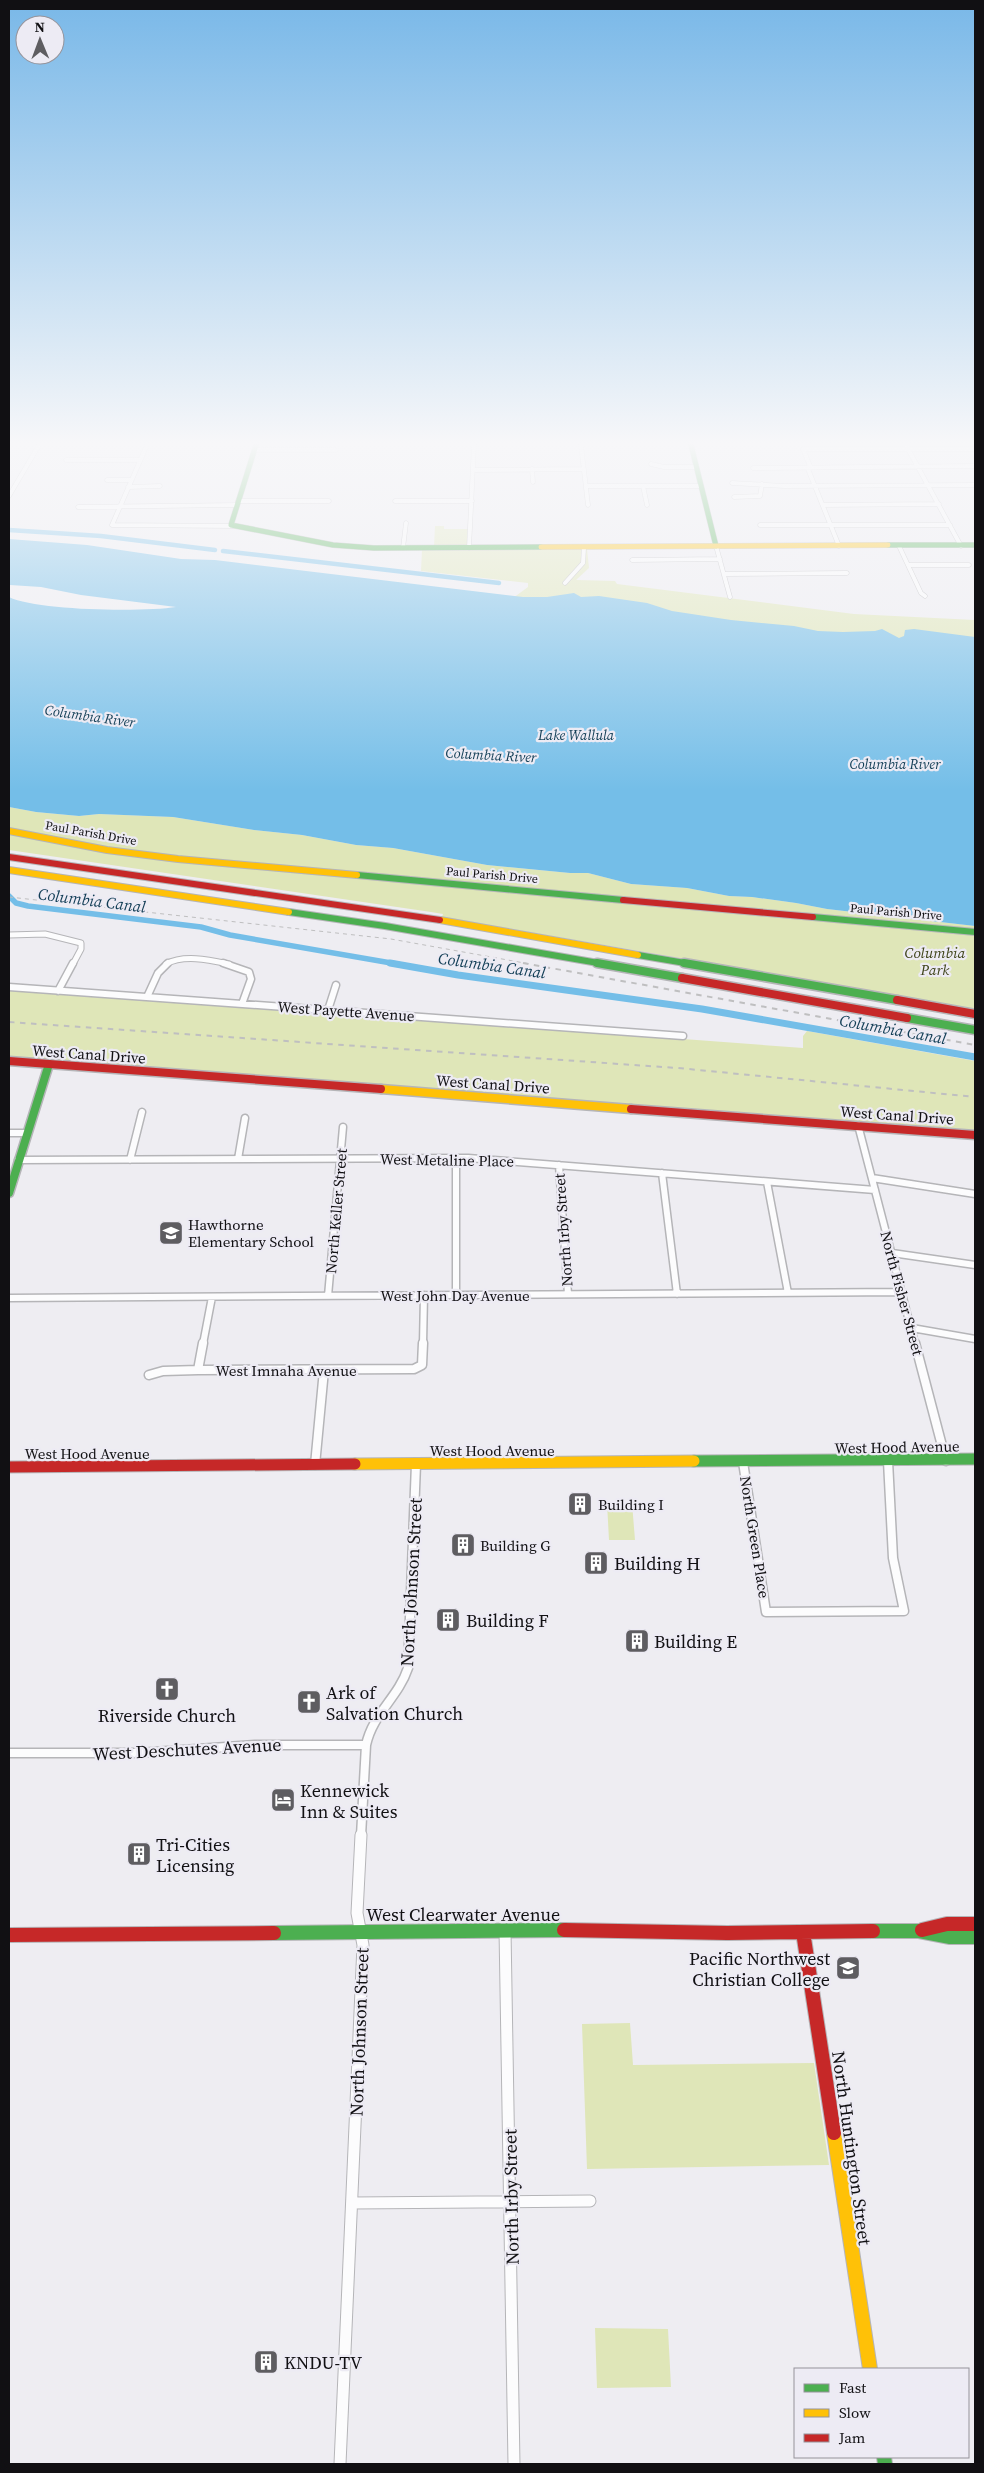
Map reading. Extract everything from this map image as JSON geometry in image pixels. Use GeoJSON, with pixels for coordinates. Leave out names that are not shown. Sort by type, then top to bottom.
{"type":"FeatureCollection","features":[{"type":"Feature","properties":{"kind":"main road","name":"Paul Parish Drive"},"geometry":{"type":"LineString","coordinates":[[9,831],[107,850],[178,859],[975,932]]}},
{"type":"Feature","properties":{"kind":"main road"},"geometry":{"type":"LineString","coordinates":[[9,857],[393,912],[975,1014]]}},
{"type":"Feature","properties":{"kind":"main road"},"geometry":{"type":"LineString","coordinates":[[9,870],[385,926],[975,1030]]}},
{"type":"Feature","properties":{"kind":"main road","name":"West Canal Drive"},"geometry":{"type":"LineString","coordinates":[[9,1061],[975,1134]]}},
{"type":"Feature","properties":{"kind":"main road"},"geometry":{"type":"LineString","coordinates":[[9,1193],[49,1064]]}},
{"type":"Feature","properties":{"kind":"main road","name":"West Hood Avenue"},"geometry":{"type":"LineString","coordinates":[[9,1467],[975,1460]]}},
{"type":"Feature","properties":{"kind":"main road","name":"West Clearwater Avenue"},"geometry":{"type":"LineString","coordinates":[[918,1931],[947,1924],[975,1924]]}},
{"type":"Feature","properties":{"kind":"main road","name":"West Clearwater Avenue"},"geometry":{"type":"LineString","coordinates":[[9,1934],[505,1930],[918,1931],[949,1937],[975,1937]]}},
{"type":"Feature","properties":{"kind":"main road","name":"North Huntington Street"},"geometry":{"type":"LineString","coordinates":[[803,1932],[870,2368]]}},
{"type":"Feature","properties":{"kind":"street"},"geometry":{"type":"LineString","coordinates":[[565,583],[583,560]]}},
{"type":"Feature","properties":{"kind":"street"},"geometry":{"type":"LineString","coordinates":[[720,560],[730,597]]}},
{"type":"Feature","properties":{"kind":"street"},"geometry":{"type":"LineString","coordinates":[[906,560],[921,594],[925,596]]}},
{"type":"Feature","properties":{"kind":"street"},"geometry":{"type":"LineString","coordinates":[[908,565],[968,565]]}},
{"type":"Feature","properties":{"kind":"street"},"geometry":{"type":"LineString","coordinates":[[724,574],[847,573]]}},
{"type":"Feature","properties":{"kind":"street"},"geometry":{"type":"LineString","coordinates":[[9,935],[20,934],[68,938],[81,944],[81,949],[58,991]]}},
{"type":"Feature","properties":{"kind":"street"},"geometry":{"type":"LineString","coordinates":[[147,997],[163,966],[175,960],[193,959],[240,967],[249,972],[251,979],[242,1004]]}},
{"type":"Feature","properties":{"kind":"street"},"geometry":{"type":"LineString","coordinates":[[328,1010],[336,985]]}},
{"type":"Feature","properties":{"kind":"street","name":"West Payette Avenue"},"geometry":{"type":"LineString","coordinates":[[9,987],[683,1036]]}},
{"type":"Feature","properties":{"kind":"street"},"geometry":{"type":"LineString","coordinates":[[130,1160],[142,1112]]}},
{"type":"Feature","properties":{"kind":"street"},"geometry":{"type":"LineString","coordinates":[[238,1159],[244,1118]]}},
{"type":"Feature","properties":{"kind":"street","name":"North Fisher Street"},"geometry":{"type":"LineString","coordinates":[[858,1125],[946,1461]]}},
{"type":"Feature","properties":{"kind":"street","name":"North Keller Street"},"geometry":{"type":"LineString","coordinates":[[328,1296],[343,1126]]}},
{"type":"Feature","properties":{"kind":"street"},"geometry":{"type":"LineString","coordinates":[[9,1133],[27,1133]]}},
{"type":"Feature","properties":{"kind":"street"},"geometry":{"type":"LineString","coordinates":[[456,1158],[456,1295]]}},
{"type":"Feature","properties":{"kind":"street","name":"West Metaline Place"},"geometry":{"type":"LineString","coordinates":[[18,1160],[456,1158],[876,1190]]}},
{"type":"Feature","properties":{"kind":"street","name":"North Irby Street"},"geometry":{"type":"LineString","coordinates":[[559,1165],[568,1294]]}},
{"type":"Feature","properties":{"kind":"street"},"geometry":{"type":"LineString","coordinates":[[662,1173],[677,1294]]}},
{"type":"Feature","properties":{"kind":"street"},"geometry":{"type":"LineString","coordinates":[[872,1178],[975,1194]]}},
{"type":"Feature","properties":{"kind":"street"},"geometry":{"type":"LineString","coordinates":[[767,1182],[788,1293]]}},
{"type":"Feature","properties":{"kind":"street"},"geometry":{"type":"LineString","coordinates":[[892,1253],[975,1265]]}},
{"type":"Feature","properties":{"kind":"street","name":"West John Day Avenue"},"geometry":{"type":"LineString","coordinates":[[9,1298],[902,1292]]}},
{"type":"Feature","properties":{"kind":"street","name":"West Imnaha Avenue"},"geometry":{"type":"LineString","coordinates":[[149,1374],[163,1371],[198,1370],[414,1369],[422,1365],[424,1296]]}},
{"type":"Feature","properties":{"kind":"street"},"geometry":{"type":"LineString","coordinates":[[198,1370],[212,1297]]}},
{"type":"Feature","properties":{"kind":"street"},"geometry":{"type":"LineString","coordinates":[[912,1328],[975,1339]]}},
{"type":"Feature","properties":{"kind":"street"},"geometry":{"type":"LineString","coordinates":[[314,1465],[324,1370]]}},
{"type":"Feature","properties":{"kind":"street","name":"North Green Place"},"geometry":{"type":"LineString","coordinates":[[743,1462],[766,1612],[904,1611],[893,1558],[888,1461]]}},
{"type":"Feature","properties":{"kind":"street","name":"North Johnson Street"},"geometry":{"type":"LineString","coordinates":[[340,2464],[363,1945],[357,1913],[366,1745],[368,1731],[373,1719],[400,1689],[408,1668],[416,1464]]}},
{"type":"Feature","properties":{"kind":"street","name":"West Deschutes Avenue"},"geometry":{"type":"LineString","coordinates":[[9,1754],[139,1753],[255,1744],[366,1745]]}},
{"type":"Feature","properties":{"kind":"street","name":"North Irby Street"},"geometry":{"type":"LineString","coordinates":[[505,1930],[514,2464]]}},
{"type":"Feature","properties":{"kind":"street"},"geometry":{"type":"LineString","coordinates":[[352,2204],[590,2201]]}},
{"type":"Feature","properties":{"kind":"green space"},"geometry":{"type":"Polygon","coordinates":[[[421,560],[588,560],[589,568],[576,580],[615,581],[617,584],[854,614],[975,620],[975,647],[860,640],[513,598],[528,587],[528,583],[421,571],[421,560]]]}},
{"type":"Feature","properties":{"kind":"green space","name":"Columbia Park"},"geometry":{"type":"Polygon","coordinates":[[[9,807],[36,812],[79,816],[99,814],[173,817],[254,830],[302,835],[356,845],[393,848],[487,865],[588,873],[631,884],[687,888],[729,896],[752,897],[827,909],[975,926],[975,1009],[442,917],[443,914],[431,912],[9,850],[9,807]]]}},
{"type":"Feature","properties":{"kind":"green space"},"geometry":{"type":"Polygon","coordinates":[[[9,989],[803,1048],[803,1036],[807,1031],[975,1061],[975,1130],[9,1057],[9,989]]]}},
{"type":"Feature","properties":{"kind":"green space"},"geometry":{"type":"Polygon","coordinates":[[[607,1503],[632,1503],[635,1540],[609,1540],[607,1503]]]}},
{"type":"Feature","properties":{"kind":"green space"},"geometry":{"type":"Polygon","coordinates":[[[630,2023],[633,2065],[814,2063],[829,2165],[587,2169],[582,2024],[630,2023]]]}},
{"type":"Feature","properties":{"kind":"green space"},"geometry":{"type":"Polygon","coordinates":[[[595,2328],[668,2329],[671,2387],[597,2388],[595,2328]]]}},
{"type":"Feature","properties":{"kind":"water","name":"Lake Wallula"},"geometry":{"type":"Polygon","coordinates":[[[9,560],[218,560],[523,597],[547,597],[574,593],[581,597],[599,596],[647,603],[672,611],[731,620],[794,626],[818,631],[875,631],[882,629],[899,638],[904,636],[905,630],[914,629],[975,637],[975,926],[827,909],[752,897],[729,896],[687,888],[631,884],[588,873],[487,865],[393,848],[356,845],[302,835],[254,830],[173,817],[99,814],[79,816],[36,812],[9,807],[9,597],[23,602],[66,608],[140,610],[176,607],[81,595],[41,587],[10,585],[9,587],[9,560]]]}},
{"type":"Feature","properties":{"kind":"waterway"},"geometry":{"type":"LineString","coordinates":[[304,560],[499,583]]}},
{"type":"Feature","properties":{"kind":"waterway","name":"Columbia Canal"},"geometry":{"type":"LineString","coordinates":[[9,896],[16,903],[28,906],[201,927],[230,935],[397,964]]}},
{"type":"Feature","properties":{"kind":"waterway","name":"Columbia Canal"},"geometry":{"type":"LineString","coordinates":[[390,963],[458,975],[702,1009],[975,1057]]}},
{"type":"Feature","properties":{"kind":"railway"},"geometry":{"type":"LineString","coordinates":[[9,897],[391,939],[530,964]]}},
{"type":"Feature","properties":{"kind":"railway"},"geometry":{"type":"LineString","coordinates":[[523,963],[975,1045]]}},
{"type":"Feature","properties":{"kind":"railway"},"geometry":{"type":"LineString","coordinates":[[9,1022],[678,1068],[975,1097]]}},
{"type":"Feature","properties":{"kind":"traffic: fast"},"geometry":{"type":"LineString","coordinates":[[357,875],[623,900]]}},
{"type":"Feature","properties":{"kind":"traffic: fast"},"geometry":{"type":"LineString","coordinates":[[289,912],[385,926],[682,978]]}},
{"type":"Feature","properties":{"kind":"traffic: fast"},"geometry":{"type":"LineString","coordinates":[[813,917],[975,932]]}},
{"type":"Feature","properties":{"kind":"traffic: fast"},"geometry":{"type":"LineString","coordinates":[[638,955],[897,1000]]}},
{"type":"Feature","properties":{"kind":"traffic: fast"},"geometry":{"type":"LineString","coordinates":[[907,1018],[975,1030]]}},
{"type":"Feature","properties":{"kind":"traffic: fast"},"geometry":{"type":"LineString","coordinates":[[9,1193],[49,1064]]}},
{"type":"Feature","properties":{"kind":"traffic: fast"},"geometry":{"type":"LineString","coordinates":[[694,1461],[975,1459]]}},
{"type":"Feature","properties":{"kind":"traffic: fast"},"geometry":{"type":"LineString","coordinates":[[274,1933],[564,1930]]}},
{"type":"Feature","properties":{"kind":"traffic: fast"},"geometry":{"type":"LineString","coordinates":[[873,1931],[918,1931],[949,1937],[975,1937]]}},
{"type":"Feature","properties":{"kind":"traffic: fast"},"geometry":{"type":"LineString","coordinates":[[884,2458],[885,2464]]}},
{"type":"Feature","properties":{"kind":"traffic: slow"},"geometry":{"type":"LineString","coordinates":[[9,831],[107,850],[178,859],[357,875]]}},
{"type":"Feature","properties":{"kind":"traffic: slow"},"geometry":{"type":"LineString","coordinates":[[9,870],[289,912]]}},
{"type":"Feature","properties":{"kind":"traffic: slow"},"geometry":{"type":"LineString","coordinates":[[440,920],[638,955]]}},
{"type":"Feature","properties":{"kind":"traffic: slow"},"geometry":{"type":"LineString","coordinates":[[381,1089],[631,1109]]}},
{"type":"Feature","properties":{"kind":"traffic: slow"},"geometry":{"type":"LineString","coordinates":[[355,1464],[694,1461]]}},
{"type":"Feature","properties":{"kind":"traffic: slow"},"geometry":{"type":"LineString","coordinates":[[834,2133],[870,2368]]}},
{"type":"Feature","properties":{"kind":"traffic: jam"},"geometry":{"type":"LineString","coordinates":[[9,857],[440,920]]}},
{"type":"Feature","properties":{"kind":"traffic: jam"},"geometry":{"type":"LineString","coordinates":[[623,900],[813,917]]}},
{"type":"Feature","properties":{"kind":"traffic: jam"},"geometry":{"type":"LineString","coordinates":[[682,978],[907,1018]]}},
{"type":"Feature","properties":{"kind":"traffic: jam"},"geometry":{"type":"LineString","coordinates":[[897,1000],[975,1014]]}},
{"type":"Feature","properties":{"kind":"traffic: jam"},"geometry":{"type":"LineString","coordinates":[[9,1061],[381,1089]]}},
{"type":"Feature","properties":{"kind":"traffic: jam"},"geometry":{"type":"LineString","coordinates":[[631,1109],[975,1135]]}},
{"type":"Feature","properties":{"kind":"traffic: jam"},"geometry":{"type":"LineString","coordinates":[[9,1467],[355,1464]]}},
{"type":"Feature","properties":{"kind":"traffic: jam"},"geometry":{"type":"LineString","coordinates":[[922,1930],[947,1924],[975,1924]]}},
{"type":"Feature","properties":{"kind":"traffic: jam"},"geometry":{"type":"LineString","coordinates":[[564,1930],[727,1933],[873,1931]]}},
{"type":"Feature","properties":{"kind":"traffic: jam"},"geometry":{"type":"LineString","coordinates":[[803,1932],[834,2133]]}},
{"type":"Feature","properties":{"kind":"traffic: jam"},"geometry":{"type":"LineString","coordinates":[[9,1935],[274,1933]]}},
{"type":"Feature","properties":{"kind":"place","name":"Hawthorne Elementary School"},"geometry":{"type":"Point","coordinates":[171,1233]}},
{"type":"Feature","properties":{"kind":"place","name":"Building I"},"geometry":{"type":"Point","coordinates":[580,1504]}},
{"type":"Feature","properties":{"kind":"place","name":"Building G"},"geometry":{"type":"Point","coordinates":[463,1545]}},
{"type":"Feature","properties":{"kind":"place","name":"Building H"},"geometry":{"type":"Point","coordinates":[596,1563]}},
{"type":"Feature","properties":{"kind":"place","name":"Building F"},"geometry":{"type":"Point","coordinates":[448,1620]}},
{"type":"Feature","properties":{"kind":"place","name":"Building E"},"geometry":{"type":"Point","coordinates":[637,1641]}},
{"type":"Feature","properties":{"kind":"place","name":"Riverside Church"},"geometry":{"type":"Point","coordinates":[167,1689]}},
{"type":"Feature","properties":{"kind":"place","name":"Ark of Salvation Church"},"geometry":{"type":"Point","coordinates":[309,1702]}},
{"type":"Feature","properties":{"kind":"place","name":"Kennewick Inn & Suites"},"geometry":{"type":"Point","coordinates":[283,1800]}},
{"type":"Feature","properties":{"kind":"place","name":"Tri-Cities Licensing"},"geometry":{"type":"Point","coordinates":[139,1854]}},
{"type":"Feature","properties":{"kind":"place","name":"Pacific Northwest Christian College"},"geometry":{"type":"Point","coordinates":[848,1968]}},
{"type":"Feature","properties":{"kind":"place","name":"KNDU-TV"},"geometry":{"type":"Point","coordinates":[266,2362]}},
{"type":"Feature","properties":{"kind":"water label","name":"Columbia River"},"geometry":{"type":"Point","coordinates":[90,716]}},
{"type":"Feature","properties":{"kind":"water label","name":"Columbia River"},"geometry":{"type":"Point","coordinates":[491,755]}},
{"type":"Feature","properties":{"kind":"water label","name":"Columbia River"},"geometry":{"type":"Point","coordinates":[895,764]}}]}
